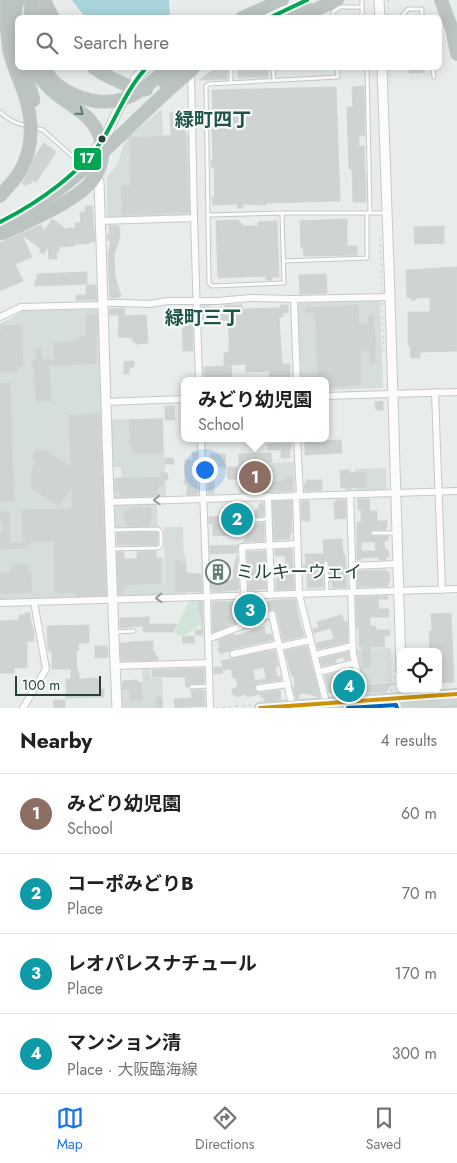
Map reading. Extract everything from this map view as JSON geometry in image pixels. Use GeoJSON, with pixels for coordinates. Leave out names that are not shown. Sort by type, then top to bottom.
{"type":"FeatureCollection","features":[{"type":"Feature","properties":{"kind":"highway"},"geometry":{"type":"LineString","coordinates":[[7,0],[7,31],[13,47]]}},
{"type":"Feature","properties":{"kind":"highway"},"geometry":{"type":"LineString","coordinates":[[17,0],[14,13],[14,70],[26,98],[30,120],[30,146],[26,161],[21,170]]}},
{"type":"Feature","properties":{"kind":"highway"},"geometry":{"type":"LineString","coordinates":[[22,15],[26,0]]}},
{"type":"Feature","properties":{"kind":"highway"},"geometry":{"type":"LineString","coordinates":[[26,0],[38,15]]}},
{"type":"Feature","properties":{"kind":"highway"},"geometry":{"type":"LineString","coordinates":[[30,15],[32,0]]}},
{"type":"Feature","properties":{"kind":"highway"},"geometry":{"type":"LineString","coordinates":[[44,0],[52,15]]}},
{"type":"Feature","properties":{"kind":"highway"},"geometry":{"type":"LineString","coordinates":[[249,15],[282,0]]}},
{"type":"Feature","properties":{"kind":"highway"},"geometry":{"type":"LineString","coordinates":[[265,15],[297,0]]}},
{"type":"Feature","properties":{"kind":"highway"},"geometry":{"type":"LineString","coordinates":[[286,15],[319,0]]}},
{"type":"Feature","properties":{"kind":"highway"},"geometry":{"type":"LineString","coordinates":[[303,15],[337,0]]}},
{"type":"Feature","properties":{"kind":"highway"},"geometry":{"type":"LineString","coordinates":[[441,0],[452,29],[457,54]]}},
{"type":"Feature","properties":{"kind":"highway"},"geometry":{"type":"LineString","coordinates":[[450,0],[457,18]]}},
{"type":"Feature","properties":{"kind":"highway"},"geometry":{"type":"LineString","coordinates":[[0,196],[14,180],[30,154],[36,131],[35,103],[25,70]]}},
{"type":"Feature","properties":{"kind":"highway"},"geometry":{"type":"LineString","coordinates":[[0,235],[44,214],[84,189],[96,175],[102,164],[102,141],[94,126],[80,111],[54,93],[34,70]]}},
{"type":"Feature","properties":{"kind":"highway"},"geometry":{"type":"LineString","coordinates":[[45,70],[56,83],[70,92],[86,99],[112,102],[139,92],[166,70]]}},
{"type":"Feature","properties":{"kind":"highway"},"geometry":{"type":"LineString","coordinates":[[97,70],[126,85],[148,90],[172,86],[189,79],[203,70]]}},
{"type":"Feature","properties":{"kind":"highway"},"geometry":{"type":"LineString","coordinates":[[103,70],[126,85]]}},
{"type":"Feature","properties":{"kind":"highway"},"geometry":{"type":"LineString","coordinates":[[0,217],[52,185],[74,167],[178,70]]}},
{"type":"Feature","properties":{"kind":"highway"},"geometry":{"type":"LineString","coordinates":[[0,226],[46,199],[80,173],[191,70]]}},
{"type":"Feature","properties":{"kind":"main road"},"geometry":{"type":"LineString","coordinates":[[361,704],[457,694]]}},
{"type":"Feature","properties":{"kind":"main road"},"geometry":{"type":"LineString","coordinates":[[258,706],[457,700]]}},
{"type":"Feature","properties":{"kind":"main road"},"geometry":{"type":"LineString","coordinates":[[446,708],[457,707]]}},
{"type":"Feature","properties":{"kind":"street"},"geometry":{"type":"LineString","coordinates":[[274,15],[307,0]]}},
{"type":"Feature","properties":{"kind":"street"},"geometry":{"type":"LineString","coordinates":[[379,0],[380,15]]}},
{"type":"Feature","properties":{"kind":"street"},"geometry":{"type":"LineString","coordinates":[[0,222],[32,204],[63,182],[82,165],[106,136],[136,78],[144,70]]}},
{"type":"Feature","properties":{"kind":"street"},"geometry":{"type":"LineString","coordinates":[[193,70],[194,218],[200,377]]}},
{"type":"Feature","properties":{"kind":"street"},"geometry":{"type":"LineString","coordinates":[[382,70],[386,297],[392,394],[399,591],[398,648]]}},
{"type":"Feature","properties":{"kind":"street"},"geometry":{"type":"LineString","coordinates":[[82,165],[99,182],[105,402],[117,708]]}},
{"type":"Feature","properties":{"kind":"street"},"geometry":{"type":"LineString","coordinates":[[100,221],[194,218]]}},
{"type":"Feature","properties":{"kind":"street"},"geometry":{"type":"LineString","coordinates":[[0,317],[21,307],[217,301],[250,298],[386,297]]}},
{"type":"Feature","properties":{"kind":"street"},"geometry":{"type":"LineString","coordinates":[[294,299],[297,377]]}},
{"type":"Feature","properties":{"kind":"street"},"geometry":{"type":"LineString","coordinates":[[435,392],[442,590]]}},
{"type":"Feature","properties":{"kind":"street"},"geometry":{"type":"LineString","coordinates":[[329,396],[457,392]]}},
{"type":"Feature","properties":{"kind":"street"},"geometry":{"type":"LineString","coordinates":[[105,402],[181,399]]}},
{"type":"Feature","properties":{"kind":"street"},"geometry":{"type":"LineString","coordinates":[[202,442],[210,708]]}},
{"type":"Feature","properties":{"kind":"street"},"geometry":{"type":"LineString","coordinates":[[297,442],[300,594],[327,705]]}},
{"type":"Feature","properties":{"kind":"street"},"geometry":{"type":"LineString","coordinates":[[110,502],[457,491]]}},
{"type":"Feature","properties":{"kind":"street"},"geometry":{"type":"LineString","coordinates":[[350,494],[352,646],[361,704]]}},
{"type":"Feature","properties":{"kind":"street"},"geometry":{"type":"LineString","coordinates":[[268,496],[271,595]]}},
{"type":"Feature","properties":{"kind":"street"},"geometry":{"type":"LineString","coordinates":[[244,596],[242,547],[298,544]]}},
{"type":"Feature","properties":{"kind":"street"},"geometry":{"type":"LineString","coordinates":[[352,566],[398,564]]}},
{"type":"Feature","properties":{"kind":"street"},"geometry":{"type":"LineString","coordinates":[[0,603],[457,589]]}},
{"type":"Feature","properties":{"kind":"street"},"geometry":{"type":"LineString","coordinates":[[23,708],[46,670],[34,602]]}},
{"type":"Feature","properties":{"kind":"street"},"geometry":{"type":"LineString","coordinates":[[208,640],[272,614],[292,705]]}},
{"type":"Feature","properties":{"kind":"street"},"geometry":{"type":"LineString","coordinates":[[233,654],[311,640]]}},
{"type":"Feature","properties":{"kind":"street"},"geometry":{"type":"LineString","coordinates":[[315,655],[352,646]]}},
{"type":"Feature","properties":{"kind":"street"},"geometry":{"type":"LineString","coordinates":[[319,672],[355,662]]}},
{"type":"Feature","properties":{"kind":"street"},"geometry":{"type":"LineString","coordinates":[[115,666],[209,663]]}},
{"type":"Feature","properties":{"kind":"street"},"geometry":{"type":"LineString","coordinates":[[259,688],[288,684]]}},
{"type":"Feature","properties":{"kind":"lane"},"geometry":{"type":"LineString","coordinates":[[362,0],[362,15]]}},
{"type":"Feature","properties":{"kind":"lane"},"geometry":{"type":"LineString","coordinates":[[333,15],[333,12],[340,8],[362,7]]}},
{"type":"Feature","properties":{"kind":"lane"},"geometry":{"type":"LineString","coordinates":[[403,15],[408,9],[422,9],[422,15]]}},
{"type":"Feature","properties":{"kind":"lane"},"geometry":{"type":"LineString","coordinates":[[231,70],[231,82]]}},
{"type":"Feature","properties":{"kind":"lane"},"geometry":{"type":"LineString","coordinates":[[274,70],[274,80]]}},
{"type":"Feature","properties":{"kind":"lane"},"geometry":{"type":"LineString","coordinates":[[282,213],[284,283],[212,286],[209,283],[206,86],[208,84],[231,82],[338,77],[337,70]]}},
{"type":"Feature","properties":{"kind":"lane"},"geometry":{"type":"LineString","coordinates":[[284,261],[367,258],[367,70]]}},
{"type":"Feature","properties":{"kind":"lane"},"geometry":{"type":"LineString","coordinates":[[434,70],[434,77]]}},
{"type":"Feature","properties":{"kind":"lane"},"geometry":{"type":"LineString","coordinates":[[0,112],[5,118],[18,124],[43,130],[82,165]]}},
{"type":"Feature","properties":{"kind":"lane"},"geometry":{"type":"LineString","coordinates":[[208,215],[386,213]]}},
{"type":"Feature","properties":{"kind":"lane"},"geometry":{"type":"LineString","coordinates":[[255,520],[269,519]]}},
{"type":"Feature","properties":{"kind":"lane"},"geometry":{"type":"LineString","coordinates":[[110,530],[158,529],[161,532],[161,546],[158,548],[111,550]]}},
{"type":"Feature","properties":{"kind":"lane"},"geometry":{"type":"LineString","coordinates":[[373,534],[397,532]]}},
{"type":"Feature","properties":{"kind":"lane"},"geometry":{"type":"LineString","coordinates":[[326,563],[327,593]]}},
{"type":"Feature","properties":{"kind":"lane"},"geometry":{"type":"LineString","coordinates":[[113,632],[134,631]]}},
{"type":"Feature","properties":{"kind":"lane"},"geometry":{"type":"LineString","coordinates":[[191,687],[209,686]]}},
{"type":"Feature","properties":{"kind":"path"},"geometry":{"type":"LineString","coordinates":[[388,0],[388,15]]}},
{"type":"Feature","properties":{"kind":"path"},"geometry":{"type":"LineString","coordinates":[[380,232],[386,297],[384,355]]}},
{"type":"Feature","properties":{"kind":"path"},"geometry":{"type":"LineString","coordinates":[[388,694],[393,689],[397,667]]}},
{"type":"Feature","properties":{"kind":"path"},"geometry":{"type":"LineString","coordinates":[[210,708],[258,706]]}},
{"type":"Feature","properties":{"kind":"shaded area"},"geometry":{"type":"Polygon","coordinates":[[[162,109],[163,135],[189,135],[191,216],[107,218],[107,177],[117,165],[125,140],[162,109]]]}},
{"type":"Feature","properties":{"kind":"shaded area"},"geometry":{"type":"Polygon","coordinates":[[[380,300],[383,388],[329,390],[329,377],[301,377],[298,305],[300,303],[380,300]]]}},
{"type":"Feature","properties":{"kind":"shaded area"},"geometry":{"type":"Polygon","coordinates":[[[96,309],[99,312],[108,598],[0,601],[0,324],[23,311],[96,309]]]}},
{"type":"Feature","properties":{"kind":"shaded area"},"geometry":{"type":"Polygon","coordinates":[[[163,418],[166,497],[114,499],[113,478],[122,477],[121,467],[113,467],[111,420],[163,418]]]}},
{"type":"Feature","properties":{"kind":"shaded area"},"geometry":{"type":"Polygon","coordinates":[[[294,462],[295,492],[250,494],[249,464],[294,462]]]}},
{"type":"Feature","properties":{"kind":"shaded area"},"geometry":{"type":"Polygon","coordinates":[[[386,468],[387,491],[356,492],[355,469],[386,468]]]}},
{"type":"Feature","properties":{"kind":"shaded area"},"geometry":{"type":"Polygon","coordinates":[[[294,497],[295,518],[271,519],[270,498],[294,497]]]}},
{"type":"Feature","properties":{"kind":"shaded area"},"geometry":{"type":"Polygon","coordinates":[[[157,504],[158,527],[115,528],[115,505],[157,504]]]}},
{"type":"Feature","properties":{"kind":"shaded area"},"geometry":{"type":"Polygon","coordinates":[[[164,527],[183,527],[187,595],[165,595],[164,527]]]}},
{"type":"Feature","properties":{"kind":"shaded area"},"geometry":{"type":"Polygon","coordinates":[[[163,557],[165,596],[117,597],[116,559],[163,557]]]}},
{"type":"Feature","properties":{"kind":"shaded area"},"geometry":{"type":"Polygon","coordinates":[[[391,648],[392,682],[362,684],[354,649],[391,648]]]}},
{"type":"Feature","properties":{"kind":"shaded area"},"geometry":{"type":"Polygon","coordinates":[[[150,667],[150,678],[162,678],[163,708],[120,708],[120,691],[143,690],[142,668],[150,667]]]}},
{"type":"Feature","properties":{"kind":"green space"},"geometry":{"type":"Polygon","coordinates":[[[190,600],[197,600],[201,625],[185,635],[177,636],[174,632],[190,600]]]}},
{"type":"Feature","properties":{"kind":"water"},"geometry":{"type":"Polygon","coordinates":[[[72,0],[169,0],[170,15],[83,15],[72,0]]]}},
{"type":"Feature","properties":{"kind":"building"},"geometry":{"type":"Polygon","coordinates":[[[213,70],[227,70],[227,79],[199,80],[213,70]]]}},
{"type":"Feature","properties":{"kind":"building"},"geometry":{"type":"Polygon","coordinates":[[[238,70],[268,70],[268,77],[238,78],[238,70]]]}},
{"type":"Feature","properties":{"kind":"building"},"geometry":{"type":"Polygon","coordinates":[[[409,70],[424,70],[424,72],[409,73],[409,70]]]}},
{"type":"Feature","properties":{"kind":"building"},"geometry":{"type":"Polygon","coordinates":[[[364,86],[365,136],[359,136],[359,146],[364,146],[366,202],[353,202],[352,169],[349,169],[347,107],[353,107],[352,87],[364,86]]]}},
{"type":"Feature","properties":{"kind":"building"},"geometry":{"type":"Polygon","coordinates":[[[336,87],[340,201],[266,203],[266,205],[243,204],[243,208],[238,208],[237,204],[213,205],[212,197],[215,197],[214,167],[211,167],[211,160],[213,160],[212,128],[210,129],[210,124],[213,124],[212,90],[336,87]]]}},
{"type":"Feature","properties":{"kind":"building"},"geometry":{"type":"Polygon","coordinates":[[[181,112],[181,115],[185,115],[189,212],[122,215],[121,186],[131,185],[130,138],[171,136],[170,113],[181,112]]]}},
{"type":"Feature","properties":{"kind":"building"},"geometry":{"type":"Polygon","coordinates":[[[44,143],[56,152],[36,182],[33,180],[26,186],[22,183],[35,156],[44,143]]]}},
{"type":"Feature","properties":{"kind":"building"},"geometry":{"type":"Polygon","coordinates":[[[85,206],[92,206],[95,242],[59,247],[59,252],[56,252],[57,259],[49,259],[48,247],[43,254],[39,251],[41,249],[22,235],[32,257],[15,264],[23,281],[0,291],[0,242],[41,225],[44,231],[52,219],[67,230],[68,228],[76,228],[75,223],[81,223],[80,212],[85,212],[85,206]]]}},
{"type":"Feature","properties":{"kind":"building"},"geometry":{"type":"Polygon","coordinates":[[[347,219],[347,246],[357,246],[357,255],[304,256],[303,247],[301,248],[300,221],[347,219]]]}},
{"type":"Feature","properties":{"kind":"building"},"geometry":{"type":"Polygon","coordinates":[[[238,220],[244,226],[258,226],[258,222],[277,221],[279,277],[272,277],[272,280],[266,280],[266,276],[218,278],[216,221],[238,220]]]}},
{"type":"Feature","properties":{"kind":"building"},"geometry":{"type":"Polygon","coordinates":[[[109,226],[119,226],[120,236],[114,255],[115,277],[121,296],[115,298],[110,298],[108,255],[111,240],[108,241],[107,235],[109,235],[109,226]]]}},
{"type":"Feature","properties":{"kind":"building"},"geometry":{"type":"Polygon","coordinates":[[[444,226],[444,243],[415,244],[414,227],[444,226]]]}},
{"type":"Feature","properties":{"kind":"building"},"geometry":{"type":"Polygon","coordinates":[[[457,267],[457,351],[420,352],[420,358],[411,358],[410,345],[408,345],[408,312],[430,312],[430,297],[416,298],[416,300],[411,300],[411,297],[407,298],[406,270],[457,267]]]}},
{"type":"Feature","properties":{"kind":"building"},"geometry":{"type":"Polygon","coordinates":[[[87,272],[87,284],[35,286],[37,274],[87,272]]]}},
{"type":"Feature","properties":{"kind":"building"},"geometry":{"type":"Polygon","coordinates":[[[326,274],[327,293],[300,294],[299,275],[326,274]]]}},
{"type":"Feature","properties":{"kind":"building"},"geometry":{"type":"Polygon","coordinates":[[[86,285],[96,285],[97,300],[76,300],[76,295],[86,295],[86,285]]]}},
{"type":"Feature","properties":{"kind":"building"},"geometry":{"type":"Polygon","coordinates":[[[225,305],[242,305],[242,309],[280,308],[280,305],[288,305],[288,313],[283,313],[283,317],[279,317],[282,364],[290,364],[290,377],[270,377],[269,371],[246,372],[246,364],[231,365],[232,377],[205,377],[204,367],[224,366],[224,353],[229,352],[229,337],[228,320],[202,321],[202,306],[225,308],[225,305]]]}},
{"type":"Feature","properties":{"kind":"building"},"geometry":{"type":"Polygon","coordinates":[[[358,305],[359,325],[368,324],[368,316],[374,315],[376,363],[370,363],[369,351],[360,351],[361,384],[329,387],[329,377],[318,377],[315,312],[306,313],[306,308],[358,305]]]}},
{"type":"Feature","properties":{"kind":"building"},"geometry":{"type":"Polygon","coordinates":[[[124,308],[125,316],[146,315],[148,343],[136,344],[136,342],[133,342],[133,338],[118,337],[119,315],[110,315],[109,309],[124,308]]]}},
{"type":"Feature","properties":{"kind":"building"},"geometry":{"type":"Polygon","coordinates":[[[182,308],[192,308],[193,351],[183,351],[182,308]]]}},
{"type":"Feature","properties":{"kind":"building"},"geometry":{"type":"Polygon","coordinates":[[[86,314],[97,314],[97,363],[49,366],[51,401],[36,402],[32,360],[36,360],[36,348],[41,348],[42,360],[55,359],[54,343],[78,341],[78,337],[86,337],[86,314]]]}},
{"type":"Feature","properties":{"kind":"building"},"geometry":{"type":"Polygon","coordinates":[[[21,325],[23,366],[18,366],[18,372],[0,372],[1,326],[21,325]]]}},
{"type":"Feature","properties":{"kind":"building"},"geometry":{"type":"Polygon","coordinates":[[[134,361],[134,367],[129,368],[129,374],[124,374],[124,362],[134,361]]]}},
{"type":"Feature","properties":{"kind":"building"},"geometry":{"type":"Polygon","coordinates":[[[0,383],[10,383],[14,501],[0,501],[0,383]]]}},
{"type":"Feature","properties":{"kind":"building"},"geometry":{"type":"Polygon","coordinates":[[[383,401],[383,410],[376,410],[375,402],[383,401]]]}},
{"type":"Feature","properties":{"kind":"building"},"geometry":{"type":"Polygon","coordinates":[[[165,406],[174,406],[175,420],[165,420],[165,406]]]}},
{"type":"Feature","properties":{"kind":"building"},"geometry":{"type":"Polygon","coordinates":[[[100,414],[106,595],[75,596],[75,593],[55,593],[54,541],[29,542],[29,548],[0,549],[0,532],[3,531],[3,520],[0,521],[0,512],[9,511],[10,543],[23,542],[22,510],[72,509],[72,487],[58,506],[32,488],[32,468],[37,461],[32,457],[37,449],[46,450],[71,467],[69,415],[100,414]]]}},
{"type":"Feature","properties":{"kind":"building"},"geometry":{"type":"Polygon","coordinates":[[[162,419],[163,453],[133,454],[133,445],[130,445],[129,420],[162,419]]]}},
{"type":"Feature","properties":{"kind":"building"},"geometry":{"type":"Polygon","coordinates":[[[341,440],[342,453],[305,455],[305,442],[341,440]]]}},
{"type":"Feature","properties":{"kind":"building"},"geometry":{"type":"Polygon","coordinates":[[[291,443],[291,449],[289,449],[290,458],[281,458],[281,450],[268,450],[267,444],[291,443]]]}},
{"type":"Feature","properties":{"kind":"building"},"geometry":{"type":"Polygon","coordinates":[[[192,452],[197,452],[198,494],[187,495],[187,484],[184,484],[185,460],[193,460],[192,452]]]}},
{"type":"Feature","properties":{"kind":"building"},"geometry":{"type":"Polygon","coordinates":[[[271,453],[272,462],[259,463],[259,478],[264,478],[264,482],[285,481],[285,478],[293,478],[292,491],[249,491],[249,493],[240,493],[240,479],[228,479],[227,467],[239,467],[239,454],[271,453]]]}},
{"type":"Feature","properties":{"kind":"building"},"geometry":{"type":"Polygon","coordinates":[[[210,454],[225,454],[226,467],[218,467],[218,465],[208,466],[210,454]]]}},
{"type":"Feature","properties":{"kind":"building"},"geometry":{"type":"Polygon","coordinates":[[[165,458],[173,458],[174,464],[165,464],[165,458]]]}},
{"type":"Feature","properties":{"kind":"building"},"geometry":{"type":"Polygon","coordinates":[[[340,470],[350,470],[350,473],[365,472],[366,487],[346,490],[346,488],[341,488],[340,470]]]}},
{"type":"Feature","properties":{"kind":"building"},"geometry":{"type":"Polygon","coordinates":[[[161,473],[167,473],[168,480],[163,480],[163,486],[158,486],[158,495],[121,497],[120,491],[115,491],[115,479],[161,477],[161,473]]]}},
{"type":"Feature","properties":{"kind":"building"},"geometry":{"type":"Polygon","coordinates":[[[208,480],[214,480],[214,494],[208,494],[208,480]]]}},
{"type":"Feature","properties":{"kind":"building"},"geometry":{"type":"Polygon","coordinates":[[[306,480],[322,480],[322,490],[305,491],[304,483],[306,483],[306,480]]]}},
{"type":"Feature","properties":{"kind":"building"},"geometry":{"type":"Polygon","coordinates":[[[358,499],[369,499],[370,511],[377,511],[377,521],[387,521],[386,530],[373,530],[370,533],[373,536],[388,536],[388,540],[384,541],[385,550],[388,550],[389,557],[386,557],[386,560],[379,560],[379,557],[357,560],[357,522],[361,522],[361,510],[358,510],[358,499]],[[361,542],[361,551],[376,551],[375,542],[361,542]]]}},
{"type":"Feature","properties":{"kind":"building"},"geometry":{"type":"Polygon","coordinates":[[[336,500],[345,500],[346,518],[335,519],[334,503],[336,503],[336,500]]]}},
{"type":"Feature","properties":{"kind":"building"},"geometry":{"type":"Polygon","coordinates":[[[291,501],[292,533],[290,533],[290,539],[274,540],[273,502],[291,501]]]}},
{"type":"Feature","properties":{"kind":"building"},"geometry":{"type":"Polygon","coordinates":[[[301,501],[309,501],[310,521],[302,521],[301,501]]]}},
{"type":"Feature","properties":{"kind":"building"},"geometry":{"type":"Polygon","coordinates":[[[261,502],[263,502],[264,516],[254,517],[252,521],[264,523],[264,541],[244,542],[247,534],[213,536],[213,524],[209,524],[209,517],[255,514],[261,502]]]}},
{"type":"Feature","properties":{"kind":"building"},"geometry":{"type":"Polygon","coordinates":[[[132,507],[151,508],[152,521],[149,521],[149,526],[127,526],[124,510],[132,510],[132,507]]]}},
{"type":"Feature","properties":{"kind":"building"},"geometry":{"type":"Polygon","coordinates":[[[157,532],[157,545],[117,545],[117,533],[157,532]]]}},
{"type":"Feature","properties":{"kind":"building"},"geometry":{"type":"Polygon","coordinates":[[[342,539],[347,567],[347,587],[332,588],[329,562],[324,560],[323,587],[307,588],[307,574],[303,574],[303,565],[306,565],[305,554],[324,554],[323,540],[342,539]]]}},
{"type":"Feature","properties":{"kind":"building"},"geometry":{"type":"Polygon","coordinates":[[[238,545],[237,553],[210,554],[210,546],[238,545]]]}},
{"type":"Feature","properties":{"kind":"building"},"geometry":{"type":"Polygon","coordinates":[[[292,549],[294,589],[276,590],[278,574],[286,574],[286,570],[285,556],[275,556],[275,550],[292,549]]]}},
{"type":"Feature","properties":{"kind":"building"},"geometry":{"type":"Polygon","coordinates":[[[156,551],[156,559],[160,558],[161,583],[124,585],[124,594],[119,594],[117,552],[124,552],[124,560],[137,559],[137,552],[156,551]]]}},
{"type":"Feature","properties":{"kind":"building"},"geometry":{"type":"Polygon","coordinates":[[[265,551],[266,590],[249,590],[247,552],[265,551]]]}},
{"type":"Feature","properties":{"kind":"building"},"geometry":{"type":"Polygon","coordinates":[[[237,555],[239,590],[212,592],[213,563],[223,563],[224,580],[233,580],[237,555]]]}},
{"type":"Feature","properties":{"kind":"building"},"geometry":{"type":"Polygon","coordinates":[[[175,560],[181,560],[181,564],[186,564],[186,573],[201,574],[202,592],[176,591],[175,560]]]}},
{"type":"Feature","properties":{"kind":"building"},"geometry":{"type":"Polygon","coordinates":[[[11,564],[28,564],[28,572],[31,572],[32,593],[0,594],[0,573],[11,573],[11,564]]]}},
{"type":"Feature","properties":{"kind":"building"},"geometry":{"type":"Polygon","coordinates":[[[386,570],[389,572],[390,582],[388,582],[388,586],[358,587],[357,571],[386,570]]]}},
{"type":"Feature","properties":{"kind":"building"},"geometry":{"type":"Polygon","coordinates":[[[388,596],[388,599],[378,599],[379,609],[388,609],[389,617],[370,617],[370,626],[376,626],[376,630],[390,630],[390,636],[384,636],[385,647],[370,647],[371,668],[362,668],[362,647],[359,647],[356,597],[388,596]]]}},
{"type":"Feature","properties":{"kind":"building"},"geometry":{"type":"Polygon","coordinates":[[[295,599],[304,636],[283,641],[277,613],[274,609],[247,618],[244,603],[252,601],[253,604],[295,599]]]}},
{"type":"Feature","properties":{"kind":"building"},"geometry":{"type":"Polygon","coordinates":[[[234,601],[238,622],[213,632],[212,602],[234,601]]]}},
{"type":"Feature","properties":{"kind":"building"},"geometry":{"type":"Polygon","coordinates":[[[198,602],[202,602],[203,635],[196,635],[195,630],[202,630],[198,602]]]}},
{"type":"Feature","properties":{"kind":"building"},"geometry":{"type":"Polygon","coordinates":[[[25,613],[30,613],[34,631],[34,641],[27,641],[27,668],[14,668],[14,673],[0,673],[0,621],[19,620],[19,615],[25,615],[25,613]]]}},
{"type":"Feature","properties":{"kind":"building"},"geometry":{"type":"Polygon","coordinates":[[[451,613],[454,682],[442,683],[442,648],[430,648],[429,631],[432,631],[431,614],[451,613]]]}},
{"type":"Feature","properties":{"kind":"building"},"geometry":{"type":"Polygon","coordinates":[[[342,615],[344,622],[347,621],[348,642],[318,649],[316,643],[334,639],[331,628],[314,633],[313,629],[319,628],[317,622],[342,615]]]}},
{"type":"Feature","properties":{"kind":"building"},"geometry":{"type":"Polygon","coordinates":[[[149,617],[149,624],[177,624],[173,632],[143,632],[143,626],[120,628],[120,618],[149,617]]]}},
{"type":"Feature","properties":{"kind":"building"},"geometry":{"type":"Polygon","coordinates":[[[89,625],[89,643],[78,643],[79,650],[76,651],[77,672],[79,672],[79,679],[100,678],[100,689],[104,689],[104,697],[66,698],[66,679],[71,679],[71,669],[52,669],[52,651],[48,651],[47,626],[89,625]]]}},
{"type":"Feature","properties":{"kind":"building"},"geometry":{"type":"Polygon","coordinates":[[[264,627],[266,635],[271,634],[273,640],[232,649],[220,654],[218,640],[264,627]]]}},
{"type":"Feature","properties":{"kind":"building"},"geometry":{"type":"Polygon","coordinates":[[[194,636],[195,643],[183,643],[182,637],[194,636]]]}},
{"type":"Feature","properties":{"kind":"building"},"geometry":{"type":"Polygon","coordinates":[[[153,641],[153,652],[155,652],[155,656],[158,656],[158,660],[121,661],[120,643],[153,641]]]}},
{"type":"Feature","properties":{"kind":"building"},"geometry":{"type":"Polygon","coordinates":[[[95,646],[107,646],[108,657],[95,658],[95,646]]]}},
{"type":"Feature","properties":{"kind":"building"},"geometry":{"type":"Polygon","coordinates":[[[307,646],[320,697],[313,696],[313,694],[308,695],[308,693],[299,694],[299,698],[296,699],[293,687],[295,686],[294,676],[292,677],[285,651],[307,646]]]}},
{"type":"Feature","properties":{"kind":"building"},"geometry":{"type":"Polygon","coordinates":[[[275,651],[278,666],[275,667],[277,677],[281,676],[281,680],[258,683],[254,689],[259,693],[280,690],[281,700],[264,701],[264,697],[261,698],[260,694],[247,697],[246,694],[236,697],[235,694],[233,695],[232,689],[238,687],[236,678],[233,678],[231,669],[224,670],[221,661],[275,651]],[[264,667],[253,670],[255,681],[266,679],[264,667]]]}},
{"type":"Feature","properties":{"kind":"building"},"geometry":{"type":"Polygon","coordinates":[[[348,652],[349,659],[344,660],[344,657],[336,659],[336,663],[322,666],[320,659],[348,652]]]}},
{"type":"Feature","properties":{"kind":"building"},"geometry":{"type":"Polygon","coordinates":[[[214,667],[222,667],[223,673],[214,674],[214,667]]]}},
{"type":"Feature","properties":{"kind":"building"},"geometry":{"type":"Polygon","coordinates":[[[204,668],[204,683],[190,684],[188,687],[186,687],[185,677],[152,677],[152,670],[204,668]]]}},
{"type":"Feature","properties":{"kind":"building"},"geometry":{"type":"Polygon","coordinates":[[[351,669],[357,690],[329,693],[325,676],[351,669]]]}},
{"type":"Feature","properties":{"kind":"building"},"geometry":{"type":"Polygon","coordinates":[[[137,680],[142,682],[142,700],[130,701],[130,690],[122,690],[122,683],[123,681],[137,680]]]}},
{"type":"Feature","properties":{"kind":"building"},"geometry":{"type":"Polygon","coordinates":[[[393,683],[386,692],[368,693],[366,685],[393,683]]]}},
{"type":"Feature","properties":{"kind":"building"},"geometry":{"type":"Polygon","coordinates":[[[191,690],[204,690],[205,706],[175,708],[174,699],[192,698],[191,690]]]}},
{"type":"Feature","properties":{"kind":"building"},"geometry":{"type":"Polygon","coordinates":[[[162,697],[162,708],[156,708],[156,698],[162,697]]]}},
{"type":"Feature","properties":{"kind":"building"},"geometry":{"type":"Polygon","coordinates":[[[53,700],[65,700],[65,708],[54,708],[53,700]]]}},
{"type":"Feature","properties":{"kind":"transit line","name":"17"},"geometry":{"type":"LineString","coordinates":[[275,15],[307,0]]}},
{"type":"Feature","properties":{"kind":"transit line","name":"17"},"geometry":{"type":"LineString","coordinates":[[0,222],[44,196],[86,161],[97,148],[129,92],[144,70]]}},
{"type":"Feature","properties":{"kind":"transit line"},"geometry":{"type":"LineString","coordinates":[[260,708],[457,694]]}},
{"type":"Feature","properties":{"kind":"transit line"},"geometry":{"type":"LineString","coordinates":[[348,708],[396,705],[397,708]]}},
{"type":"Feature","properties":{"kind":"place","name":"みどり幼児園"},"geometry":{"type":"Point","coordinates":[255,477]}},
{"type":"Feature","properties":{"kind":"place","name":"コーポみどりB"},"geometry":{"type":"Point","coordinates":[237,519]}},
{"type":"Feature","properties":{"kind":"place","name":"ミルキーウェイ"},"geometry":{"type":"Point","coordinates":[218,572]}},
{"type":"Feature","properties":{"kind":"place","name":"レオパレスナチュール"},"geometry":{"type":"Point","coordinates":[250,610]}},
{"type":"Feature","properties":{"kind":"place","name":"マンション清"},"geometry":{"type":"Point","coordinates":[349,686]}},
{"type":"Feature","properties":{"kind":"district","name":"緑町四丁"},"geometry":{"type":"Point","coordinates":[213,119]}},
{"type":"Feature","properties":{"kind":"district","name":"緑町三丁"},"geometry":{"type":"Point","coordinates":[203,317]}}]}
